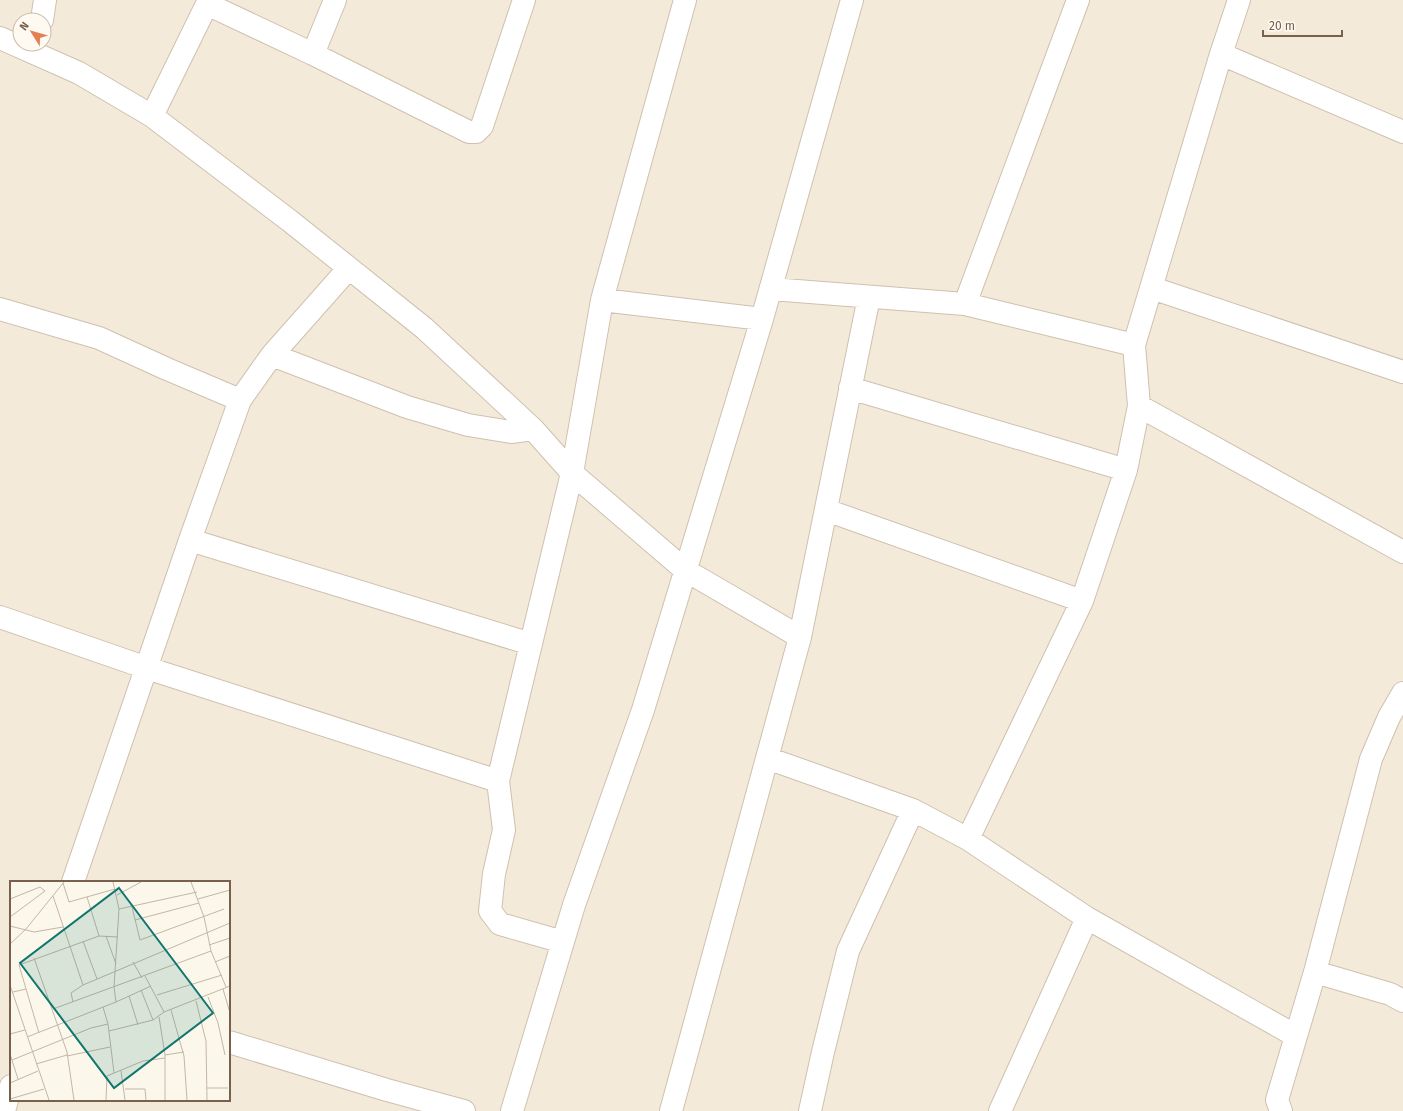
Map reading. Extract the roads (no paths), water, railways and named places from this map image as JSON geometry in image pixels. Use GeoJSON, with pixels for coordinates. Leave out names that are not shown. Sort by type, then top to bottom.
{"type":"FeatureCollection","features":[{"type":"Feature","properties":{"kind":"street"},"geometry":{"type":"LineString","coordinates":[[43,12],[45,0]]}},
{"type":"Feature","properties":{"kind":"street"},"geometry":{"type":"LineString","coordinates":[[312,54],[335,0]]}},
{"type":"Feature","properties":{"kind":"street"},"geometry":{"type":"LineString","coordinates":[[152,116],[208,2],[469,132],[476,132],[482,126],[524,0]]}},
{"type":"Feature","properties":{"kind":"street"},"geometry":{"type":"LineString","coordinates":[[563,942],[500,924],[490,911],[494,874],[504,830],[498,781],[572,473],[602,300],[685,0]]}},
{"type":"Feature","properties":{"kind":"street"},"geometry":{"type":"LineString","coordinates":[[512,1111],[576,898],[643,710],[762,320],[852,0]]}},
{"type":"Feature","properties":{"kind":"street"},"geometry":{"type":"LineString","coordinates":[[965,304],[1078,0]]}},
{"type":"Feature","properties":{"kind":"street"},"geometry":{"type":"LineString","coordinates":[[968,839],[1082,600],[1126,470],[1139,406],[1134,345],[1221,54],[1239,0]]}},
{"type":"Feature","properties":{"kind":"street"},"geometry":{"type":"LineString","coordinates":[[0,38],[12,42]]}},
{"type":"Feature","properties":{"kind":"street"},"geometry":{"type":"LineString","coordinates":[[42,52],[152,116],[290,221],[424,328],[533,429],[572,473],[685,570],[800,637]]}},
{"type":"Feature","properties":{"kind":"street"},"geometry":{"type":"LineString","coordinates":[[1221,54],[1403,132]]}},
{"type":"Feature","properties":{"kind":"street"},"geometry":{"type":"LineString","coordinates":[[73,881],[190,540],[240,400],[272,355],[349,268]]}},
{"type":"Feature","properties":{"kind":"street"},"geometry":{"type":"LineString","coordinates":[[1152,288],[1403,372]]}},
{"type":"Feature","properties":{"kind":"street"},"geometry":{"type":"LineString","coordinates":[[771,289],[965,304],[1134,345]]}},
{"type":"Feature","properties":{"kind":"street"},"geometry":{"type":"LineString","coordinates":[[671,1111],[800,637],[869,297]]}},
{"type":"Feature","properties":{"kind":"street"},"geometry":{"type":"LineString","coordinates":[[602,300],[762,320]]}},
{"type":"Feature","properties":{"kind":"street"},"geometry":{"type":"LineString","coordinates":[[0,309],[99,338],[240,400]]}},
{"type":"Feature","properties":{"kind":"street"},"geometry":{"type":"LineString","coordinates":[[272,355],[414,409],[468,425],[511,432],[533,429]]}},
{"type":"Feature","properties":{"kind":"street"},"geometry":{"type":"LineString","coordinates":[[850,388],[1126,470]]}},
{"type":"Feature","properties":{"kind":"street"},"geometry":{"type":"LineString","coordinates":[[1139,406],[1403,552]]}},
{"type":"Feature","properties":{"kind":"street"},"geometry":{"type":"LineString","coordinates":[[826,510],[1082,600]]}},
{"type":"Feature","properties":{"kind":"street"},"geometry":{"type":"LineString","coordinates":[[190,540],[531,644]]}},
{"type":"Feature","properties":{"kind":"street"},"geometry":{"type":"LineString","coordinates":[[0,617],[147,668],[498,781]]}},
{"type":"Feature","properties":{"kind":"street"},"geometry":{"type":"LineString","coordinates":[[1281,1111],[1277,1100],[1315,972],[1371,759],[1389,717],[1403,693]]}},
{"type":"Feature","properties":{"kind":"street"},"geometry":{"type":"LineString","coordinates":[[767,758],[913,810],[968,839],[1087,918],[1296,1036]]}},
{"type":"Feature","properties":{"kind":"street"},"geometry":{"type":"LineString","coordinates":[[810,1111],[848,951],[913,810]]}},
{"type":"Feature","properties":{"kind":"street"},"geometry":{"type":"LineString","coordinates":[[1000,1111],[1087,918]]}},
{"type":"Feature","properties":{"kind":"street"},"geometry":{"type":"LineString","coordinates":[[1315,972],[1390,994],[1403,1001]]}},
{"type":"Feature","properties":{"kind":"street"},"geometry":{"type":"LineString","coordinates":[[230,1042],[387,1090],[464,1111]]}},
{"type":"Feature","properties":{"kind":"street"},"geometry":{"type":"LineString","coordinates":[[4,1111],[10,1090]]}}]}
